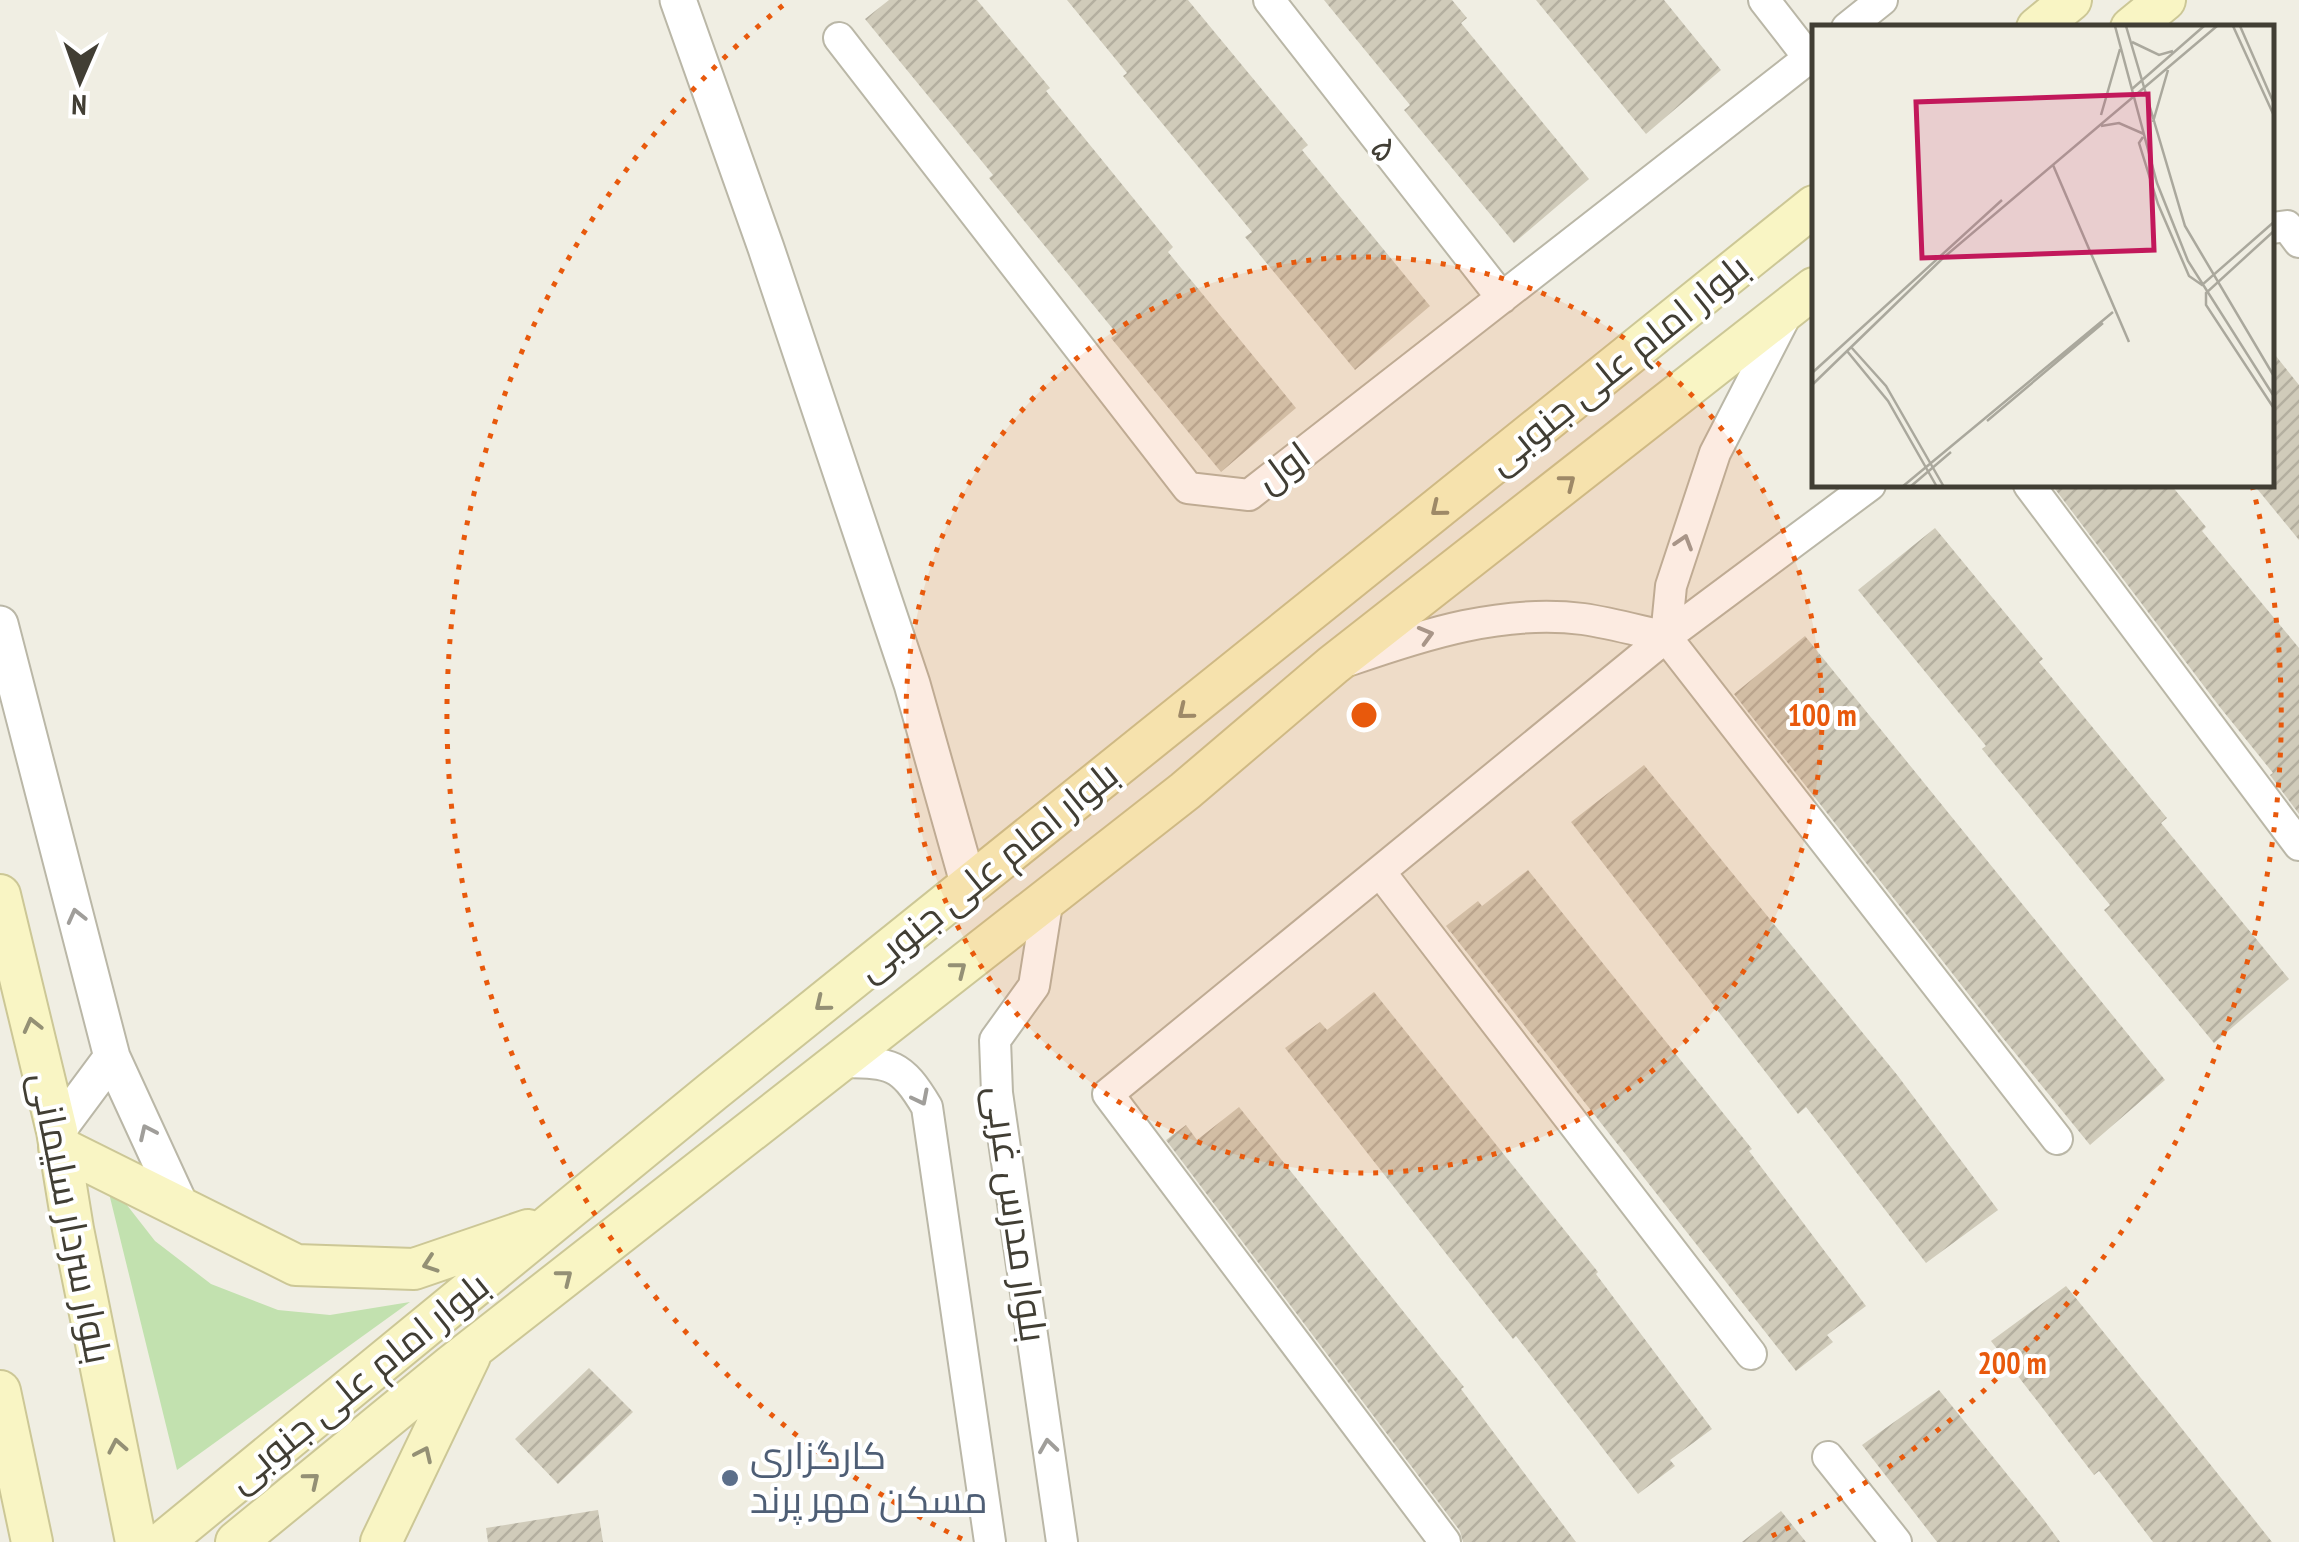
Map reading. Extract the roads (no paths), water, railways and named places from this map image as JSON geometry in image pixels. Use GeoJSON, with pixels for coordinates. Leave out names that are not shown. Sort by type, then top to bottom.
{"type":"FeatureCollection","features":[{"type":"Feature","properties":{"kind":"main road"},"geometry":{"type":"LineString","coordinates":[[2040,25],[2071,0]]}},
{"type":"Feature","properties":{"kind":"main road"},"geometry":{"type":"LineString","coordinates":[[2134,25],[2164,0]]}},
{"type":"Feature","properties":{"kind":"main road","name":"بلوار امام علی جنوبی"},"geometry":{"type":"LineString","coordinates":[[164,1542],[556,1220],[1812,208]]}},
{"type":"Feature","properties":{"kind":"main road","name":"بلوار امام علی جنوبی"},"geometry":{"type":"LineString","coordinates":[[236,1542],[474,1348],[1185,792],[1323,674],[1802,299]]}},
{"type":"Feature","properties":{"kind":"main road"},"geometry":{"type":"LineString","coordinates":[[1277,638],[1323,674]]}},
{"type":"Feature","properties":{"kind":"main road","name":"بلوار سردار سلیمانی"},"geometry":{"type":"LineString","coordinates":[[0,894],[58,1139],[136,1542]]}},
{"type":"Feature","properties":{"kind":"main road"},"geometry":{"type":"LineString","coordinates":[[58,1139],[296,1265],[414,1269],[556,1220]]}},
{"type":"Feature","properties":{"kind":"main road"},"geometry":{"type":"LineString","coordinates":[[381,1542],[474,1348]]}},
{"type":"Feature","properties":{"kind":"main road"},"geometry":{"type":"LineString","coordinates":[[0,1391],[32,1542]]}},
{"type":"Feature","properties":{"kind":"street"},"geometry":{"type":"LineString","coordinates":[[678,0],[912,684],[969,886]]}},
{"type":"Feature","properties":{"kind":"street","name":"۵"},"geometry":{"type":"LineString","coordinates":[[1268,0],[1502,298]]}},
{"type":"Feature","properties":{"kind":"street"},"geometry":{"type":"LineString","coordinates":[[1764,0],[1812,56]]}},
{"type":"Feature","properties":{"kind":"street"},"geometry":{"type":"LineString","coordinates":[[1851,25],[1882,0]]}},
{"type":"Feature","properties":{"kind":"street","name":"اول"},"geometry":{"type":"LineString","coordinates":[[839,38],[1188,488],[1249,495],[1812,56]]}},
{"type":"Feature","properties":{"kind":"street"},"geometry":{"type":"LineString","coordinates":[[2274,228],[2287,226],[2299,242]]}},
{"type":"Feature","properties":{"kind":"street"},"geometry":{"type":"LineString","coordinates":[[1666,637],[1671,586],[1715,453],[1802,299]]}},
{"type":"Feature","properties":{"kind":"street"},"geometry":{"type":"LineString","coordinates":[[1444,1542],[1108,1094],[1666,637],[1866,488]]}},
{"type":"Feature","properties":{"kind":"street"},"geometry":{"type":"LineString","coordinates":[[2031,488],[2299,845]]}},
{"type":"Feature","properties":{"kind":"street"},"geometry":{"type":"LineString","coordinates":[[1323,674],[1430,632],[1504,620],[1582,619],[1666,637],[2057,1139]]}},
{"type":"Feature","properties":{"kind":"street"},"geometry":{"type":"LineString","coordinates":[[2,635],[112,1057],[181,1207]]}},
{"type":"Feature","properties":{"kind":"street"},"geometry":{"type":"LineString","coordinates":[[1380,872],[1751,1354]]}},
{"type":"Feature","properties":{"kind":"street","name":"بلوار مدرس غربی"},"geometry":{"type":"LineString","coordinates":[[1048,898],[1034,986],[995,1040],[997,1093],[1062,1542]]}},
{"type":"Feature","properties":{"kind":"street"},"geometry":{"type":"LineString","coordinates":[[58,1139],[112,1057]]}},
{"type":"Feature","properties":{"kind":"street","name":"بلوار مدرس غربی"},"geometry":{"type":"LineString","coordinates":[[840,1062],[878,1063],[908,1075],[927,1106],[990,1542]]}},
{"type":"Feature","properties":{"kind":"street"},"geometry":{"type":"LineString","coordinates":[[1828,1457],[1896,1542]]}},
{"type":"Feature","properties":{"kind":"place","name":"کارگزاری مسکن مهر پرند"},"geometry":{"type":"Point","coordinates":[730,1478]}}]}
